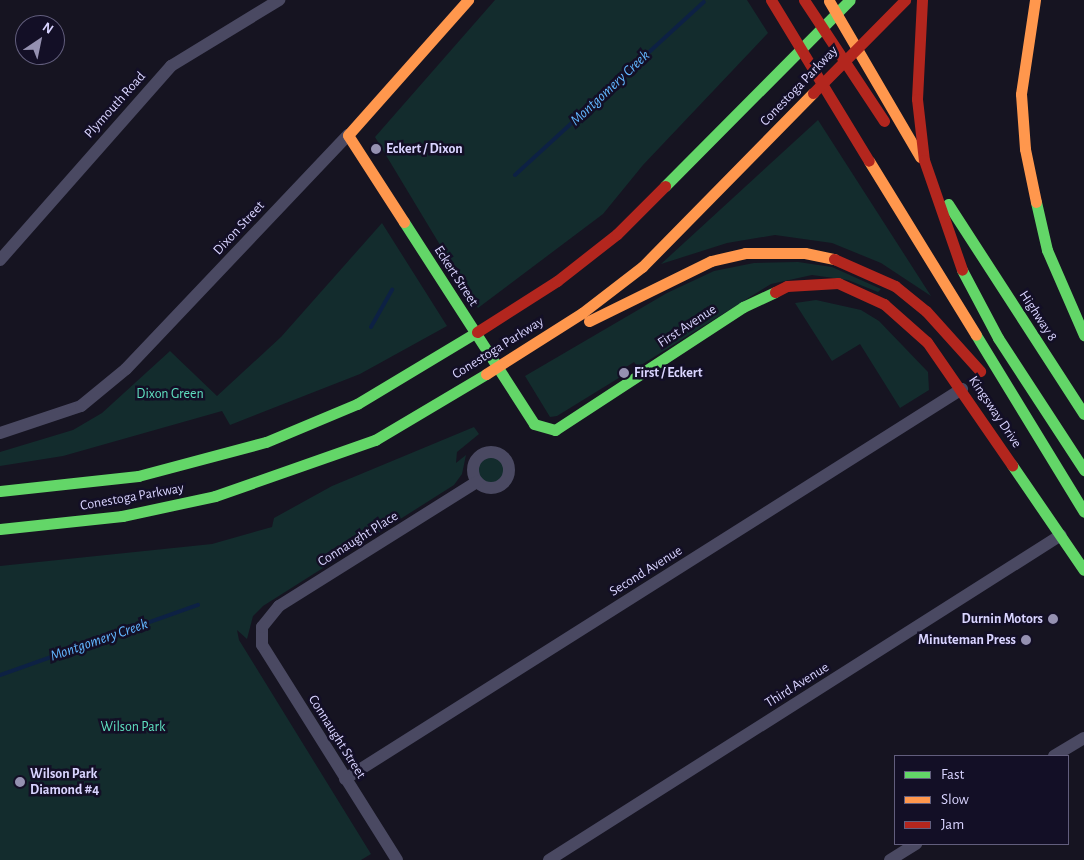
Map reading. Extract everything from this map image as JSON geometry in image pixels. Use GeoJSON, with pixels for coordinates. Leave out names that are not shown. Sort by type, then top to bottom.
{"type":"FeatureCollection","features":[{"type":"Feature","properties":{"kind":"main road","name":"Dixon Street"},"geometry":{"type":"LineString","coordinates":[[348,134],[468,0]]}},
{"type":"Feature","properties":{"kind":"main road"},"geometry":{"type":"LineString","coordinates":[[771,0],[1036,440],[1084,512]]}},
{"type":"Feature","properties":{"kind":"main road"},"geometry":{"type":"LineString","coordinates":[[804,0],[910,160],[966,235]]}},
{"type":"Feature","properties":{"kind":"main road"},"geometry":{"type":"LineString","coordinates":[[760,93],[830,0],[966,235]]}},
{"type":"Feature","properties":{"kind":"main road","name":"Conestoga Parkway"},"geometry":{"type":"LineString","coordinates":[[0,491],[138,476],[266,442],[357,404],[434,360],[511,312],[617,234],[760,93],[850,0]]}},
{"type":"Feature","properties":{"kind":"main road","name":"Conestoga Parkway"},"geometry":{"type":"LineString","coordinates":[[0,529],[122,516],[215,496],[375,440],[533,344],[642,268],[700,214],[789,117],[905,0]]}},
{"type":"Feature","properties":{"kind":"main road"},"geometry":{"type":"LineString","coordinates":[[922,0],[917,99],[924,160],[968,284],[998,338],[1084,470]]}},
{"type":"Feature","properties":{"kind":"main road"},"geometry":{"type":"LineString","coordinates":[[1035,0],[1021,94],[1025,149],[1047,250],[1084,335]]}},
{"type":"Feature","properties":{"kind":"main road","name":"Eckert Street"},"geometry":{"type":"LineString","coordinates":[[348,134],[524,410],[542,430]]}},
{"type":"Feature","properties":{"kind":"main road","name":"Highway 8"},"geometry":{"type":"LineString","coordinates":[[966,235],[1084,414]]}},
{"type":"Feature","properties":{"kind":"main road"},"geometry":{"type":"LineString","coordinates":[[533,344],[592,320],[711,261],[745,253],[805,253],[868,272],[894,286],[926,311],[1036,440]]}},
{"type":"Feature","properties":{"kind":"main road","name":"First Avenue"},"geometry":{"type":"LineString","coordinates":[[542,430],[555,430],[744,307],[787,286],[814,281],[860,290]]}},
{"type":"Feature","properties":{"kind":"main road","name":"Kingsway Drive"},"geometry":{"type":"LineString","coordinates":[[860,290],[928,342],[962,389],[1084,570]]}},
{"type":"Feature","properties":{"kind":"street","name":"Plymouth Road"},"geometry":{"type":"LineString","coordinates":[[0,260],[171,66],[279,0]]}},
{"type":"Feature","properties":{"kind":"street","name":"Dixon Street"},"geometry":{"type":"LineString","coordinates":[[0,433],[81,406],[126,369],[348,134]]}},
{"type":"Feature","properties":{"kind":"street","name":"Second Avenue"},"geometry":{"type":"LineString","coordinates":[[345,779],[962,389]]}},
{"type":"Feature","properties":{"kind":"street","name":"Connaught Place"},"geometry":{"type":"LineString","coordinates":[[262,627],[279,606],[477,482]]}},
{"type":"Feature","properties":{"kind":"street","name":"Third Avenue"},"geometry":{"type":"LineString","coordinates":[[549,860],[1061,535]]}},
{"type":"Feature","properties":{"kind":"street","name":"Connaught Street"},"geometry":{"type":"LineString","coordinates":[[262,627],[262,645],[398,860]]}},
{"type":"Feature","properties":{"kind":"street"},"geometry":{"type":"LineString","coordinates":[[1056,755],[1084,738]]}},
{"type":"Feature","properties":{"kind":"street"},"geometry":{"type":"LineString","coordinates":[[890,860],[914,845]]}},
{"type":"Feature","properties":{"kind":"green space"},"geometry":{"type":"Polygon","coordinates":[[[495,0],[747,0],[768,33],[643,165],[603,214],[478,308],[375,137],[495,0]]]}},
{"type":"Feature","properties":{"kind":"green space"},"geometry":{"type":"Polygon","coordinates":[[[818,120],[931,296],[881,263],[832,243],[775,235],[727,243],[661,264],[818,120]]]}},
{"type":"Feature","properties":{"kind":"green space","name":"Dixon Green"},"geometry":{"type":"Polygon","coordinates":[[[382,223],[447,326],[360,374],[230,425],[222,411],[63,456],[0,466],[0,452],[73,430],[102,413],[170,351],[217,396],[281,337],[382,223]]]}},
{"type":"Feature","properties":{"kind":"green space"},"geometry":{"type":"Polygon","coordinates":[[[798,262],[832,267],[881,289],[878,292],[848,280],[812,275],[771,284],[638,367],[634,362],[620,371],[622,376],[557,416],[550,417],[525,376],[667,293],[714,271],[754,263],[798,262]]]}},
{"type":"Feature","properties":{"kind":"green space"},"geometry":{"type":"Polygon","coordinates":[[[816,300],[861,310],[879,321],[928,372],[929,390],[900,408],[860,344],[832,361],[795,303],[816,300]]]}},
{"type":"Feature","properties":{"kind":"green space","name":"Wilson Park"},"geometry":{"type":"Polygon","coordinates":[[[474,427],[479,434],[457,452],[456,463],[466,455],[462,474],[454,485],[263,606],[253,616],[247,639],[237,630],[239,640],[371,854],[361,860],[0,860],[0,566],[212,544],[272,527],[274,518],[332,486],[474,427]]]}},
{"type":"Feature","properties":{"kind":"green space"},"geometry":{"type":"Polygon","coordinates":[[[491,455],[501,459],[505,469],[501,479],[491,483],[481,479],[477,469],[481,459],[491,455]]]}},
{"type":"Feature","properties":{"kind":"waterway","name":"Montgomery Creek"},"geometry":{"type":"LineString","coordinates":[[515,175],[704,2]]}},
{"type":"Feature","properties":{"kind":"waterway","name":"Montgomery Creek"},"geometry":{"type":"LineString","coordinates":[[371,327],[392,290]]}},
{"type":"Feature","properties":{"kind":"waterway","name":"Montgomery Creek"},"geometry":{"type":"LineString","coordinates":[[0,675],[198,605]]}},
{"type":"Feature","properties":{"kind":"traffic: fast"},"geometry":{"type":"LineString","coordinates":[[665,186],[850,0]]}},
{"type":"Feature","properties":{"kind":"traffic: fast"},"geometry":{"type":"LineString","coordinates":[[1036,202],[1047,250],[1084,335]]}},
{"type":"Feature","properties":{"kind":"traffic: fast"},"geometry":{"type":"LineString","coordinates":[[948,204],[1084,414]]}},
{"type":"Feature","properties":{"kind":"traffic: fast"},"geometry":{"type":"LineString","coordinates":[[404,222],[534,424],[555,430],[743,307],[775,292]]}},
{"type":"Feature","properties":{"kind":"traffic: fast"},"geometry":{"type":"LineString","coordinates":[[962,270],[998,338],[1084,470]]}},
{"type":"Feature","properties":{"kind":"traffic: fast"},"geometry":{"type":"LineString","coordinates":[[0,491],[138,476],[266,442],[357,404],[477,332]]}},
{"type":"Feature","properties":{"kind":"traffic: fast"},"geometry":{"type":"LineString","coordinates":[[976,335],[1084,512]]}},
{"type":"Feature","properties":{"kind":"traffic: fast"},"geometry":{"type":"LineString","coordinates":[[0,529],[122,516],[215,496],[375,440],[486,374]]}},
{"type":"Feature","properties":{"kind":"traffic: fast"},"geometry":{"type":"LineString","coordinates":[[1012,465],[1084,570]]}},
{"type":"Feature","properties":{"kind":"traffic: slow"},"geometry":{"type":"LineString","coordinates":[[404,222],[348,135],[468,0]]}},
{"type":"Feature","properties":{"kind":"traffic: slow"},"geometry":{"type":"LineString","coordinates":[[1035,0],[1021,94],[1025,149],[1036,202]]}},
{"type":"Feature","properties":{"kind":"traffic: slow"},"geometry":{"type":"LineString","coordinates":[[829,1],[920,157]]}},
{"type":"Feature","properties":{"kind":"traffic: slow"},"geometry":{"type":"LineString","coordinates":[[486,374],[582,313],[642,267],[813,93]]}},
{"type":"Feature","properties":{"kind":"traffic: slow"},"geometry":{"type":"LineString","coordinates":[[869,161],[976,335]]}},
{"type":"Feature","properties":{"kind":"traffic: slow"},"geometry":{"type":"LineString","coordinates":[[589,321],[711,261],[745,253],[805,253],[834,259]]}},
{"type":"Feature","properties":{"kind":"traffic: jam"},"geometry":{"type":"LineString","coordinates":[[771,0],[869,161]]}},
{"type":"Feature","properties":{"kind":"traffic: jam"},"geometry":{"type":"LineString","coordinates":[[804,0],[884,121]]}},
{"type":"Feature","properties":{"kind":"traffic: jam"},"geometry":{"type":"LineString","coordinates":[[813,93],[905,0]]}},
{"type":"Feature","properties":{"kind":"traffic: jam"},"geometry":{"type":"LineString","coordinates":[[922,0],[917,99],[924,160],[962,270]]}},
{"type":"Feature","properties":{"kind":"traffic: jam"},"geometry":{"type":"LineString","coordinates":[[477,332],[557,281],[617,234],[665,186]]}},
{"type":"Feature","properties":{"kind":"traffic: jam"},"geometry":{"type":"LineString","coordinates":[[834,259],[895,286],[926,311],[980,371]]}},
{"type":"Feature","properties":{"kind":"traffic: jam"},"geometry":{"type":"LineString","coordinates":[[775,292],[787,286],[838,283],[884,304],[927,342],[1012,465]]}},
{"type":"Feature","properties":{"kind":"place","name":"Eckert / Dixon"},"geometry":{"type":"Point","coordinates":[376,149]}},
{"type":"Feature","properties":{"kind":"place","name":"First / Eckert"},"geometry":{"type":"Point","coordinates":[624,373]}},
{"type":"Feature","properties":{"kind":"place","name":"Durnin Motors"},"geometry":{"type":"Point","coordinates":[1053,619]}},
{"type":"Feature","properties":{"kind":"place","name":"Minuteman Press"},"geometry":{"type":"Point","coordinates":[1026,640]}},
{"type":"Feature","properties":{"kind":"place","name":"Wilson Park Diamond #4"},"geometry":{"type":"Point","coordinates":[20,782]}}]}
